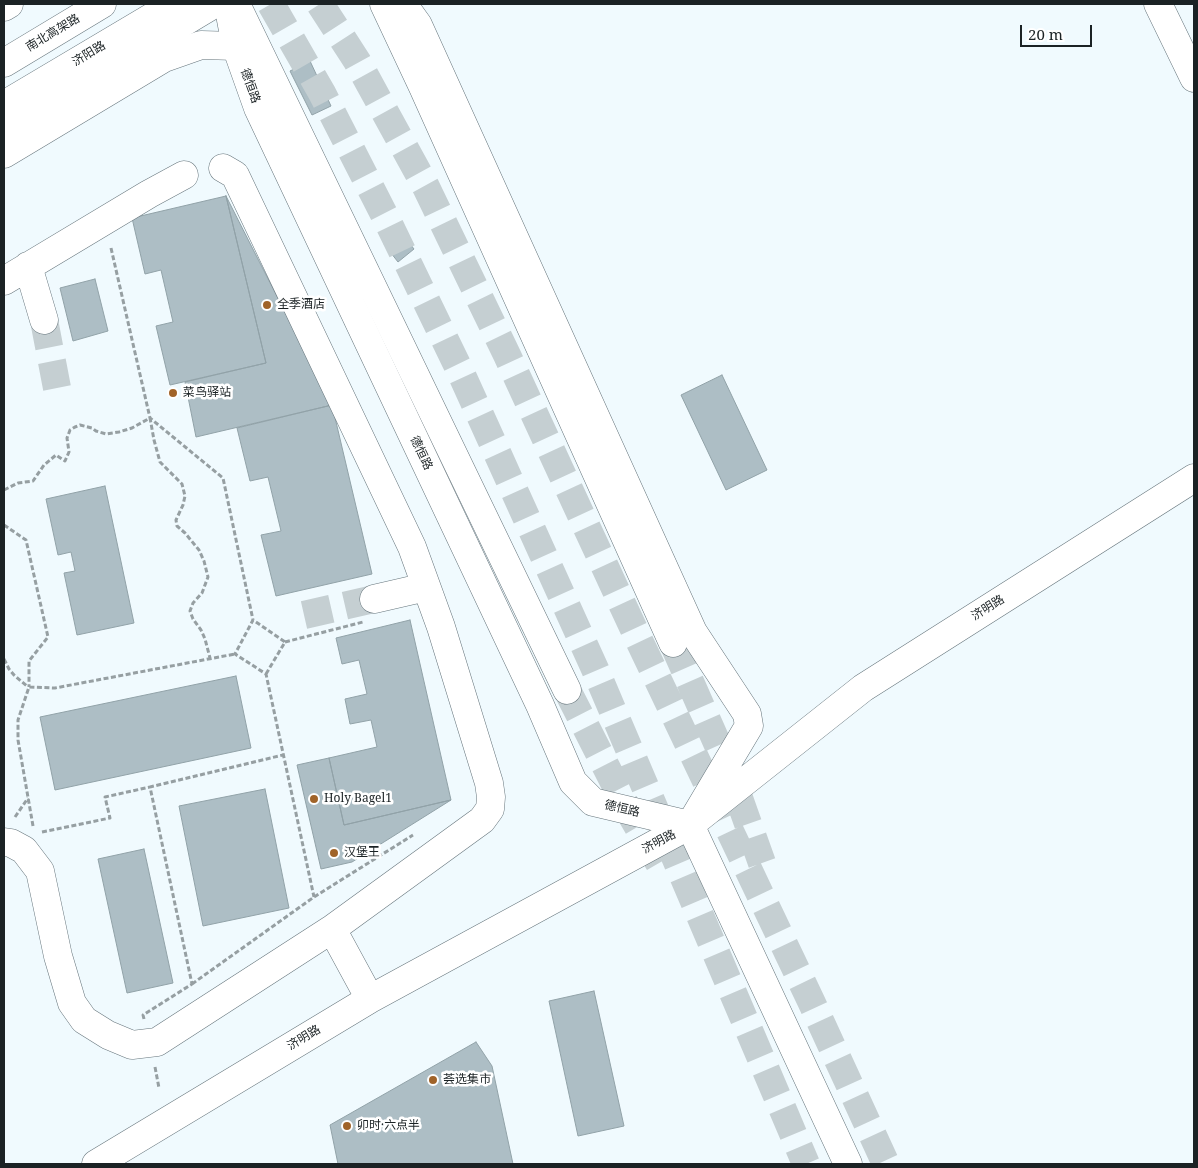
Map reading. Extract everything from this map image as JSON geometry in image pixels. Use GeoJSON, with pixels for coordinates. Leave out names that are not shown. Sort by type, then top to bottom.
{"type":"FeatureCollection","features":[{"type":"Feature","properties":{"kind":"main road"},"geometry":{"type":"LineString","coordinates":[[4,7],[9,4]]}},
{"type":"Feature","properties":{"kind":"main road","name":"南北高架路"},"geometry":{"type":"LineString","coordinates":[[4,63],[102,4]]}},
{"type":"Feature","properties":{"kind":"main road","name":"济阳路"},"geometry":{"type":"LineString","coordinates":[[4,105],[174,4]]}},
{"type":"Feature","properties":{"kind":"main road"},"geometry":{"type":"LineString","coordinates":[[4,130],[214,4]]}},
{"type":"Feature","properties":{"kind":"main road","name":"德恒路"},"geometry":{"type":"LineString","coordinates":[[228,4],[236,46],[258,108],[540,704],[574,782],[594,802],[690,825]]}},
{"type":"Feature","properties":{"kind":"main road"},"geometry":{"type":"LineString","coordinates":[[236,4],[567,690]]}},
{"type":"Feature","properties":{"kind":"main road"},"geometry":{"type":"LineString","coordinates":[[384,4],[673,643]]}},
{"type":"Feature","properties":{"kind":"main road"},"geometry":{"type":"LineString","coordinates":[[403,4],[418,25],[694,632],[747,714],[749,726],[690,825],[848,1164]]}},
{"type":"Feature","properties":{"kind":"main road"},"geometry":{"type":"LineString","coordinates":[[1158,4],[1194,78]]}},
{"type":"Feature","properties":{"kind":"main road"},"geometry":{"type":"LineString","coordinates":[[4,154],[164,58],[201,45],[236,46],[270,73]]}},
{"type":"Feature","properties":{"kind":"main road"},"geometry":{"type":"LineString","coordinates":[[8,832],[11,843],[24,850],[40,871],[58,956],[72,1003],[84,1020],[108,1035],[132,1045],[157,1042],[332,929],[482,820],[490,809],[489,784],[441,627],[412,547],[235,175],[223,168]]}},
{"type":"Feature","properties":{"kind":"main road"},"geometry":{"type":"LineString","coordinates":[[4,281],[104,220],[184,175]]}},
{"type":"Feature","properties":{"kind":"main road"},"geometry":{"type":"LineString","coordinates":[[28,266],[44,320]]}},
{"type":"Feature","properties":{"kind":"main road","name":"济明路"},"geometry":{"type":"LineString","coordinates":[[96,1164],[370,999],[690,825],[863,688],[1194,478]]}},
{"type":"Feature","properties":{"kind":"main road"},"geometry":{"type":"LineString","coordinates":[[374,599],[426,587]]}},
{"type":"Feature","properties":{"kind":"main road"},"geometry":{"type":"LineString","coordinates":[[332,929],[370,999]]}},
{"type":"Feature","properties":{"kind":"path"},"geometry":{"type":"LineString","coordinates":[[104,220],[160,462],[182,484],[185,496],[176,520],[176,526],[185,533],[198,550],[204,561],[208,577],[202,593],[193,603],[190,611],[205,639],[210,658]]}},
{"type":"Feature","properties":{"kind":"path"},"geometry":{"type":"LineString","coordinates":[[4,490],[18,483],[33,481],[44,465],[56,455],[65,460],[69,452],[67,438],[70,430],[75,426],[80,425],[92,428],[106,434],[132,428],[150,418]]}},
{"type":"Feature","properties":{"kind":"path"},"geometry":{"type":"LineString","coordinates":[[150,418],[223,478],[253,620],[235,654]]}},
{"type":"Feature","properties":{"kind":"path"},"geometry":{"type":"LineString","coordinates":[[4,525],[26,540],[48,637],[28,661],[29,687],[18,720],[18,740],[34,833],[110,818],[106,797],[283,755]]}},
{"type":"Feature","properties":{"kind":"path"},"geometry":{"type":"LineString","coordinates":[[253,620],[285,642],[266,674],[314,897]]}},
{"type":"Feature","properties":{"kind":"path"},"geometry":{"type":"LineString","coordinates":[[4,659],[14,675],[29,687],[55,688],[235,654],[266,674]]}},
{"type":"Feature","properties":{"kind":"path"},"geometry":{"type":"LineString","coordinates":[[150,787],[192,984]]}},
{"type":"Feature","properties":{"kind":"path"},"geometry":{"type":"LineString","coordinates":[[8,832],[29,798]]}},
{"type":"Feature","properties":{"kind":"path"},"geometry":{"type":"LineString","coordinates":[[159,1088],[143,1014],[192,984],[314,897],[420,831]]}},
{"type":"Feature","properties":{"kind":"building"},"geometry":{"type":"Polygon","coordinates":[[[310,61],[331,106],[312,115],[290,71],[310,61]]]}},
{"type":"Feature","properties":{"kind":"building"},"geometry":{"type":"Polygon","coordinates":[[[226,196],[266,363],[170,385],[156,326],[173,322],[161,270],[145,274],[132,218],[226,196]]]}},
{"type":"Feature","properties":{"kind":"building"},"geometry":{"type":"Polygon","coordinates":[[[226,196],[332,405],[196,437],[185,382],[266,363],[226,196]]]}},
{"type":"Feature","properties":{"kind":"building"},"geometry":{"type":"Polygon","coordinates":[[[400,231],[414,249],[398,262],[384,244],[400,231]]]}},
{"type":"Feature","properties":{"kind":"building"},"geometry":{"type":"Polygon","coordinates":[[[95,279],[108,331],[73,341],[60,288],[95,279]]]}},
{"type":"Feature","properties":{"kind":"building"},"geometry":{"type":"Polygon","coordinates":[[[722,375],[767,470],[726,490],[681,395],[722,375]]]}},
{"type":"Feature","properties":{"kind":"building"},"geometry":{"type":"Polygon","coordinates":[[[332,405],[372,574],[276,596],[261,535],[281,531],[268,477],[250,481],[237,428],[332,405]]]}},
{"type":"Feature","properties":{"kind":"building"},"geometry":{"type":"Polygon","coordinates":[[[105,486],[134,623],[77,635],[64,573],[75,571],[71,552],[58,555],[46,499],[105,486]]]}},
{"type":"Feature","properties":{"kind":"building"},"geometry":{"type":"Polygon","coordinates":[[[410,620],[451,800],[344,825],[329,758],[377,747],[371,720],[350,724],[345,699],[367,694],[359,660],[342,664],[336,638],[410,620]]]}},
{"type":"Feature","properties":{"kind":"building"},"geometry":{"type":"Polygon","coordinates":[[[236,676],[251,748],[55,790],[40,717],[236,676]]]}},
{"type":"Feature","properties":{"kind":"building"},"geometry":{"type":"Polygon","coordinates":[[[329,758],[344,825],[451,800],[352,862],[321,869],[297,765],[329,758]]]}},
{"type":"Feature","properties":{"kind":"building"},"geometry":{"type":"Polygon","coordinates":[[[265,789],[289,908],[203,926],[179,806],[265,789]]]}},
{"type":"Feature","properties":{"kind":"building"},"geometry":{"type":"Polygon","coordinates":[[[144,849],[173,983],[127,993],[98,859],[144,849]]]}},
{"type":"Feature","properties":{"kind":"building"},"geometry":{"type":"Polygon","coordinates":[[[594,991],[624,1126],[578,1136],[549,1001],[594,991]]]}},
{"type":"Feature","properties":{"kind":"building"},"geometry":{"type":"Polygon","coordinates":[[[476,1042],[492,1066],[513,1164],[338,1164],[330,1125],[476,1042]]]}},
{"type":"Feature","properties":{"kind":"tunnel"},"geometry":{"type":"LineString","coordinates":[[271,4],[322,93],[388,222],[461,373],[595,669],[806,1164]]}},
{"type":"Feature","properties":{"kind":"tunnel"},"geometry":{"type":"LineString","coordinates":[[320,4],[357,61],[426,187],[507,355],[886,1164]]}},
{"type":"Feature","properties":{"kind":"tunnel"},"geometry":{"type":"LineString","coordinates":[[44,320],[57,388]]}},
{"type":"Feature","properties":{"kind":"tunnel"},"geometry":{"type":"LineString","coordinates":[[304,615],[374,599]]}},
{"type":"Feature","properties":{"kind":"tunnel"},"geometry":{"type":"LineString","coordinates":[[673,643],[729,770],[762,863]]}},
{"type":"Feature","properties":{"kind":"tunnel"},"geometry":{"type":"LineString","coordinates":[[567,690],[626,806],[662,868]]}},
{"type":"Feature","properties":{"kind":"place","name":"全季酒店"},"geometry":{"type":"Point","coordinates":[267,305]}},
{"type":"Feature","properties":{"kind":"place","name":"菜鸟驿站"},"geometry":{"type":"Point","coordinates":[173,393]}},
{"type":"Feature","properties":{"kind":"place","name":"Holy Bagel1"},"geometry":{"type":"Point","coordinates":[314,799]}},
{"type":"Feature","properties":{"kind":"place","name":"汉堡王"},"geometry":{"type":"Point","coordinates":[334,853]}},
{"type":"Feature","properties":{"kind":"place","name":"荟选集市"},"geometry":{"type":"Point","coordinates":[433,1080]}},
{"type":"Feature","properties":{"kind":"place","name":"卯时·六点半"},"geometry":{"type":"Point","coordinates":[347,1126]}}]}
